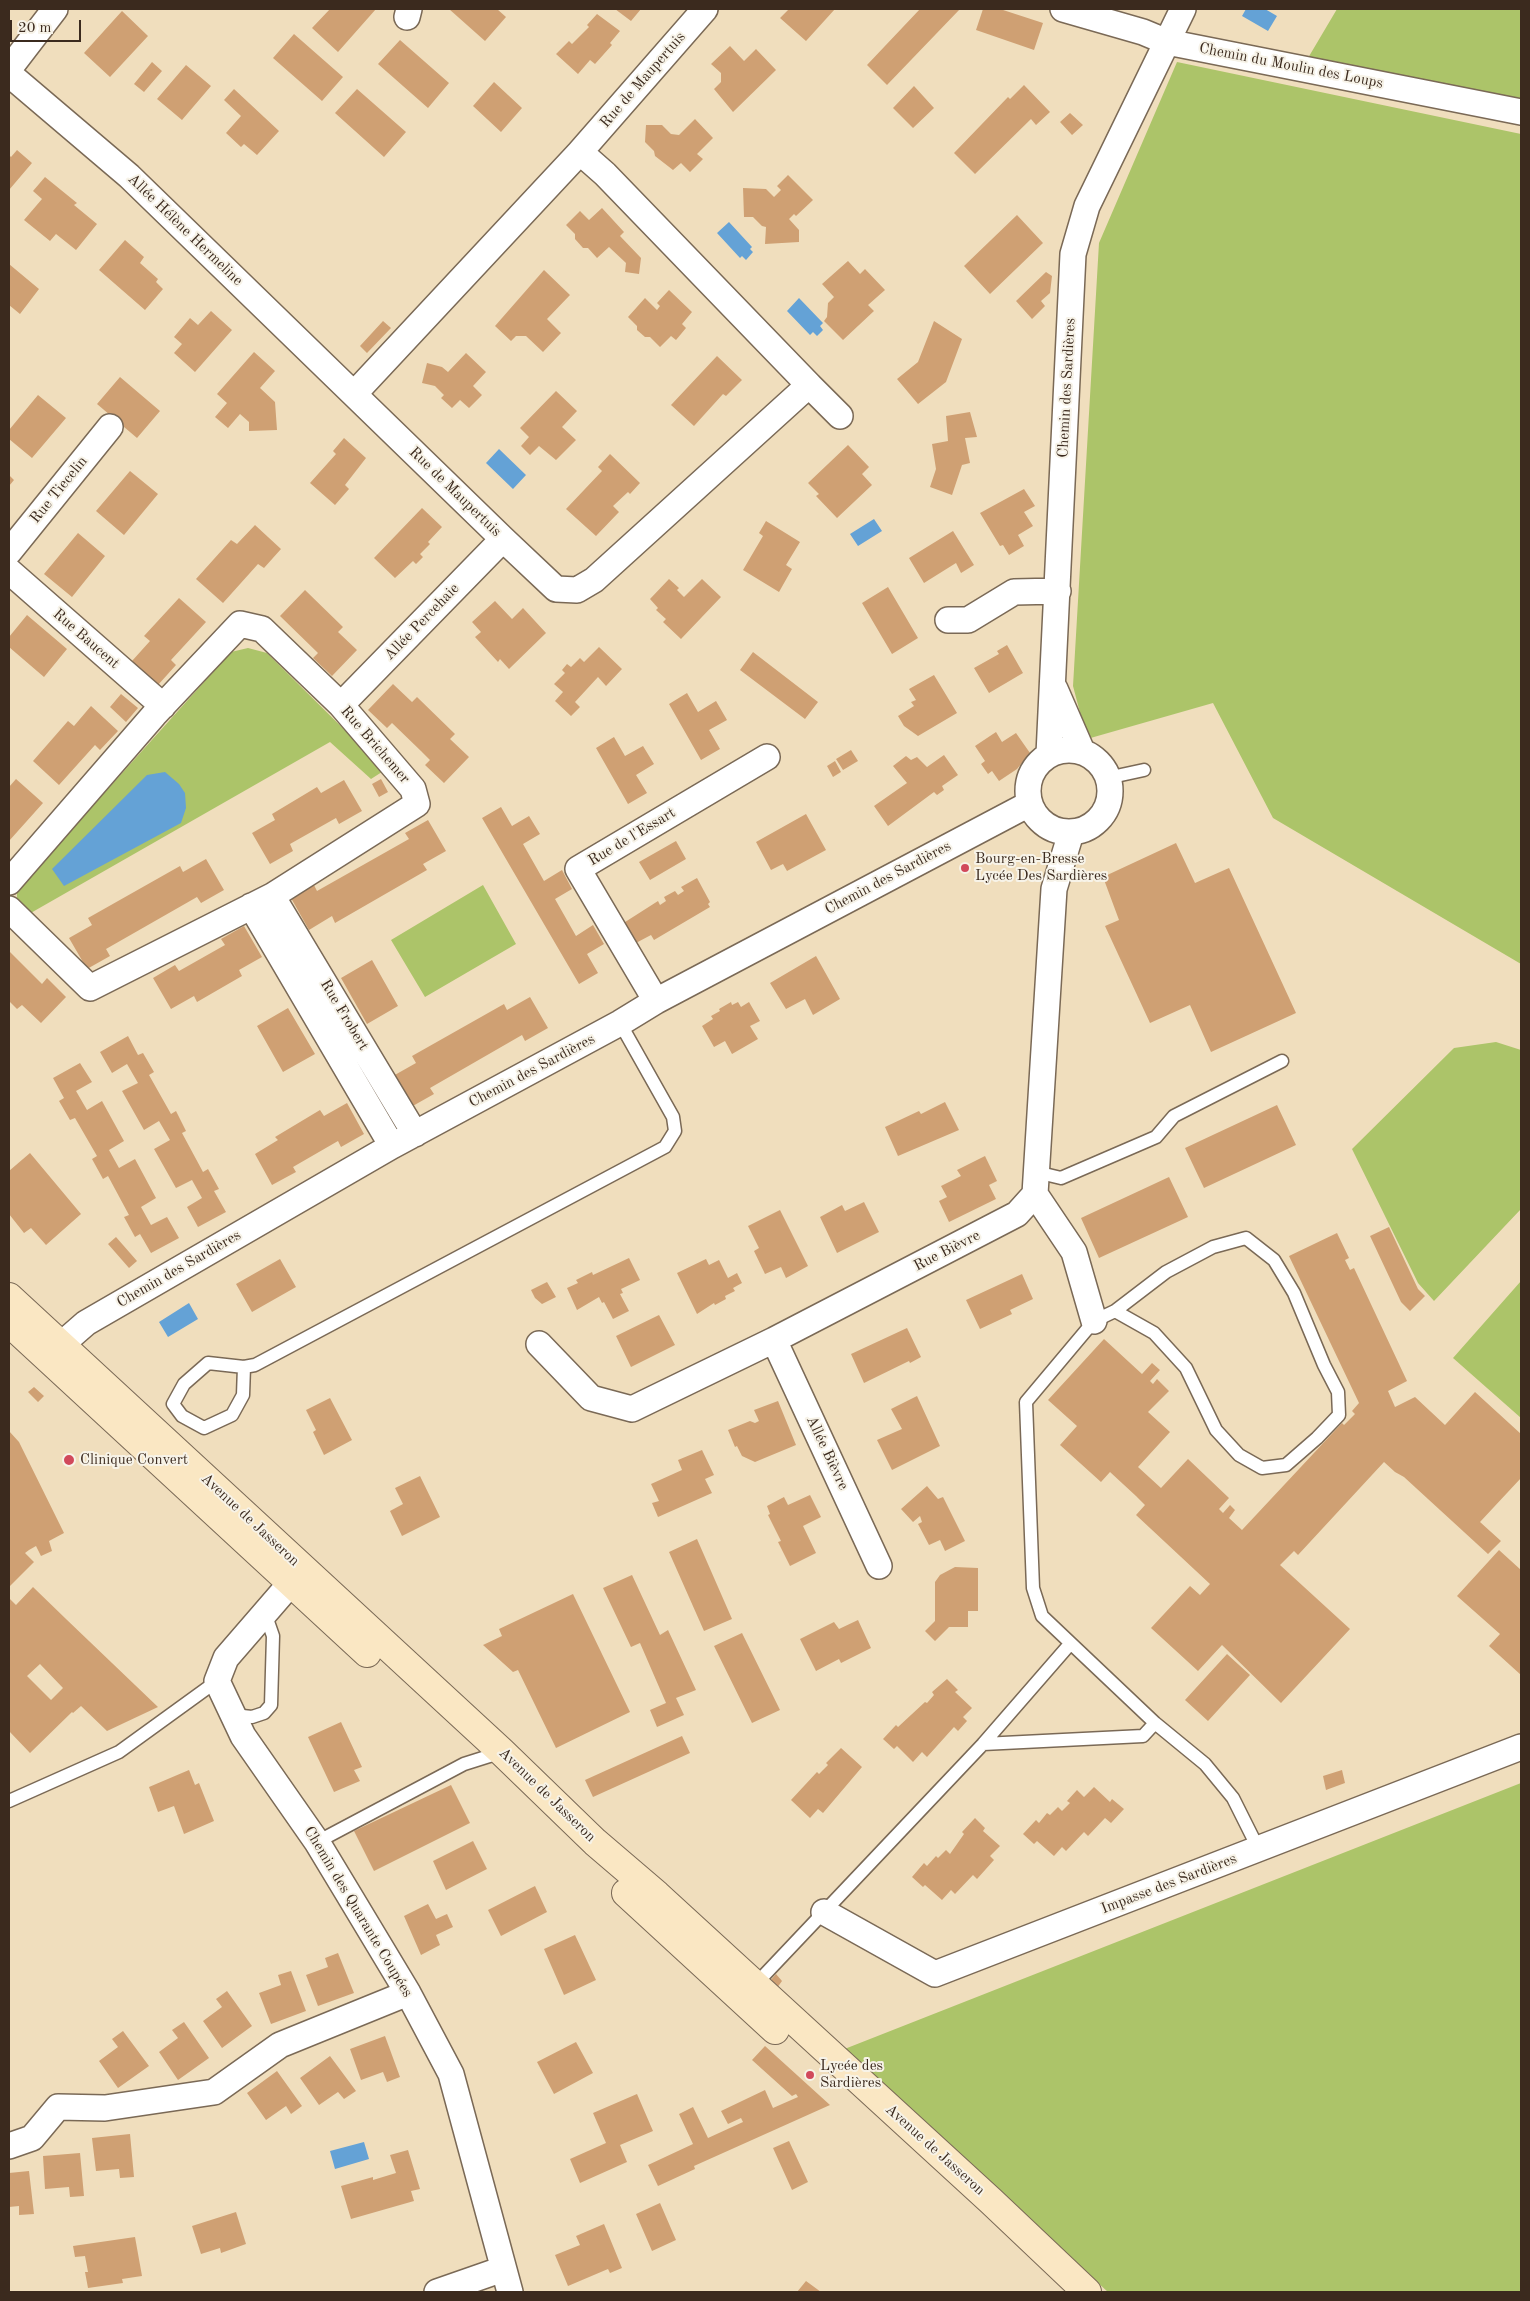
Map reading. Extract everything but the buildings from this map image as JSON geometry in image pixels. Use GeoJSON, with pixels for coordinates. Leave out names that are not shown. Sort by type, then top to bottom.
{"type":"FeatureCollection","features":[{"type":"Feature","properties":{"kind":"main road","name":"Avenue de Jasseron"},"geometry":{"type":"LineString","coordinates":[[9,1297],[54,1351],[492,1754],[1068,2292]]}},
{"type":"Feature","properties":{"kind":"main road","name":"Avenue de Jasseron"},"geometry":{"type":"LineString","coordinates":[[9,1322],[54,1351]]}},
{"type":"Feature","properties":{"kind":"main road","name":"Avenue de Jasseron"},"geometry":{"type":"LineString","coordinates":[[748,1992],[990,2201],[1087,2292]]}},
{"type":"Feature","properties":{"kind":"street"},"geometry":{"type":"LineString","coordinates":[[9,69],[55,9]]}},
{"type":"Feature","properties":{"kind":"street","name":"Rue de Maupertuis"},"geometry":{"type":"LineString","coordinates":[[705,9],[580,152],[354,394],[556,589],[577,590],[594,580],[809,385]]}},
{"type":"Feature","properties":{"kind":"street","name":"Chemin du Moulin des Loups"},"geometry":{"type":"LineString","coordinates":[[1063,9],[1143,32],[1167,42],[1521,112]]}},
{"type":"Feature","properties":{"kind":"street","name":"Chemin des Sardières"},"geometry":{"type":"LineString","coordinates":[[1049,754],[1073,254],[1087,206],[1183,9]]}},
{"type":"Feature","properties":{"kind":"street","name":"Allée Hélène Hermeline"},"geometry":{"type":"LineString","coordinates":[[9,74],[129,176],[354,394]]}},
{"type":"Feature","properties":{"kind":"street"},"geometry":{"type":"LineString","coordinates":[[580,152],[605,174],[840,416]]}},
{"type":"Feature","properties":{"kind":"street","name":"Rue Tiecelin"},"geometry":{"type":"LineString","coordinates":[[9,552],[110,428]]}},
{"type":"Feature","properties":{"kind":"street","name":"Allée Percehaie"},"geometry":{"type":"LineString","coordinates":[[341,705],[503,539]]}},
{"type":"Feature","properties":{"kind":"street","name":"Rue Baucent"},"geometry":{"type":"LineString","coordinates":[[9,571],[163,706]]}},
{"type":"Feature","properties":{"kind":"street"},"geometry":{"type":"LineString","coordinates":[[948,620],[968,620],[1014,592],[1058,592]]}},
{"type":"Feature","properties":{"kind":"street","name":"Rue Brichemer"},"geometry":{"type":"LineString","coordinates":[[9,882],[163,706],[240,624],[262,629],[341,705],[413,789],[417,804],[262,901],[90,988],[9,909]]}},
{"type":"Feature","properties":{"kind":"street"},"geometry":{"type":"LineString","coordinates":[[1053,685],[1082,751]]}},
{"type":"Feature","properties":{"kind":"street"},"geometry":{"type":"LineString","coordinates":[[1067,749],[1082,751],[1104,769],[1110,788],[1109,802],[1100,818],[1091,827],[1071,833],[1051,829],[1038,819],[1029,804],[1027,793],[1030,775],[1036,765],[1049,754],[1067,749]]}},
{"type":"Feature","properties":{"kind":"street","name":"Rue de l'Essart"},"geometry":{"type":"LineString","coordinates":[[656,1001],[578,869],[767,757]]}},
{"type":"Feature","properties":{"kind":"street","name":"Chemin des Sardières"},"geometry":{"type":"LineString","coordinates":[[54,1351],[92,1320],[392,1146],[620,1023],[656,1001],[1029,804]]}},
{"type":"Feature","properties":{"kind":"street"},"geometry":{"type":"LineString","coordinates":[[1071,833],[1054,889],[1035,1183],[1074,1252],[1105,1316]]}},
{"type":"Feature","properties":{"kind":"street","name":"Rue Frobert"},"geometry":{"type":"LineString","coordinates":[[262,901],[415,1134]]}},
{"type":"Feature","properties":{"kind":"street","name":"Rue Frobert"},"geometry":{"type":"LineString","coordinates":[[262,901],[392,1146]]}},
{"type":"Feature","properties":{"kind":"street","name":"Rue Bièvre"},"geometry":{"type":"LineString","coordinates":[[539,1344],[591,1398],[632,1409],[774,1340],[1017,1214],[1035,1183]]}},
{"type":"Feature","properties":{"kind":"street","name":"Allée Bièvre"},"geometry":{"type":"LineString","coordinates":[[774,1340],[879,1566]]}},
{"type":"Feature","properties":{"kind":"street"},"geometry":{"type":"LineString","coordinates":[[217,1681],[226,1658],[297,1576]]}},
{"type":"Feature","properties":{"kind":"street","name":"Chemin des Quarante Coupées"},"geometry":{"type":"LineString","coordinates":[[217,1681],[243,1736],[317,1842],[408,1993],[451,2074],[507,2281]]}},
{"type":"Feature","properties":{"kind":"street","name":"Impasse des Sardières"},"geometry":{"type":"LineString","coordinates":[[824,1912],[935,1974],[1521,1747]]}},
{"type":"Feature","properties":{"kind":"street"},"geometry":{"type":"LineString","coordinates":[[9,2146],[32,2138],[58,2107],[105,2108],[214,2092],[280,2045],[408,1993]]}},
{"type":"Feature","properties":{"kind":"street"},"geometry":{"type":"LineString","coordinates":[[437,2292],[507,2281]]}},
{"type":"Feature","properties":{"kind":"lane"},"geometry":{"type":"LineString","coordinates":[[1107,778],[1144,770]]}},
{"type":"Feature","properties":{"kind":"lane"},"geometry":{"type":"LineString","coordinates":[[244,1367],[243,1395],[232,1415],[204,1428],[182,1416],[173,1404],[184,1384],[208,1363],[244,1367],[256,1366],[666,1147],[675,1131],[673,1117],[620,1023]]}},
{"type":"Feature","properties":{"kind":"lane"},"geometry":{"type":"LineString","coordinates":[[1035,1183],[1061,1178],[1156,1137],[1174,1116],[1282,1061]]}},
{"type":"Feature","properties":{"kind":"lane"},"geometry":{"type":"LineString","coordinates":[[1105,1316],[1154,1333],[1186,1368],[1216,1430],[1239,1455],[1262,1468],[1286,1465],[1317,1438],[1339,1415],[1338,1392],[1324,1365],[1294,1293],[1274,1260],[1246,1238],[1213,1247],[1166,1272],[1105,1316],[1026,1402],[1033,1588],[1042,1616],[1155,1723],[1205,1764],[1233,1798],[1259,1850]]}},
{"type":"Feature","properties":{"kind":"lane"},"geometry":{"type":"LineString","coordinates":[[233,1715],[252,1718],[264,1713],[271,1705],[273,1636],[265,1613]]}},
{"type":"Feature","properties":{"kind":"lane"},"geometry":{"type":"LineString","coordinates":[[748,1992],[984,1744],[1070,1644]]}},
{"type":"Feature","properties":{"kind":"lane"},"geometry":{"type":"LineString","coordinates":[[9,1801],[120,1752],[217,1681]]}},
{"type":"Feature","properties":{"kind":"lane"},"geometry":{"type":"LineString","coordinates":[[984,1744],[1144,1736],[1155,1723]]}},
{"type":"Feature","properties":{"kind":"lane"},"geometry":{"type":"LineString","coordinates":[[317,1842],[464,1764],[492,1754]]}},
{"type":"Feature","properties":{"kind":"green space"},"geometry":{"type":"Polygon","coordinates":[[[1337,9],[1521,9],[1521,102],[1308,58],[1337,9]]]}},
{"type":"Feature","properties":{"kind":"green space"},"geometry":{"type":"Polygon","coordinates":[[[1177,62],[1521,134],[1521,964],[1273,818],[1213,703],[1087,739],[1073,686],[1099,243],[1177,62]]]}},
{"type":"Feature","properties":{"kind":"green space"},"geometry":{"type":"Polygon","coordinates":[[[248,648],[267,653],[385,770],[371,779],[330,742],[29,914],[17,902],[17,890],[231,652],[248,648]]]}},
{"type":"Feature","properties":{"kind":"green space"},"geometry":{"type":"Polygon","coordinates":[[[483,885],[516,944],[425,997],[391,940],[483,885]]]}},
{"type":"Feature","properties":{"kind":"green space"},"geometry":{"type":"Polygon","coordinates":[[[1496,1042],[1521,1050],[1521,1209],[1434,1301],[1418,1283],[1352,1149],[1454,1048],[1496,1042]]]}},
{"type":"Feature","properties":{"kind":"green space"},"geometry":{"type":"Polygon","coordinates":[[[1521,1281],[1521,1418],[1453,1358],[1521,1281]]]}},
{"type":"Feature","properties":{"kind":"green space"},"geometry":{"type":"Polygon","coordinates":[[[1521,1783],[1521,2292],[1108,2292],[842,2050],[1521,1783]]]}},
{"type":"Feature","properties":{"kind":"water"},"geometry":{"type":"Polygon","coordinates":[[[1246,9],[1265,9],[1277,16],[1268,31],[1242,16],[1246,9]]]}},
{"type":"Feature","properties":{"kind":"water"},"geometry":{"type":"Polygon","coordinates":[[[729,222],[752,247],[750,249],[753,252],[746,260],[742,256],[740,258],[717,233],[729,222]]]}},
{"type":"Feature","properties":{"kind":"water"},"geometry":{"type":"Polygon","coordinates":[[[799,298],[823,323],[820,326],[823,330],[817,336],[813,332],[810,335],[787,311],[799,298]]]}},
{"type":"Feature","properties":{"kind":"water"},"geometry":{"type":"Polygon","coordinates":[[[499,449],[526,475],[513,489],[486,463],[499,449]]]}},
{"type":"Feature","properties":{"kind":"water"},"geometry":{"type":"Polygon","coordinates":[[[874,519],[882,531],[858,546],[850,534],[874,519]]]}},
{"type":"Feature","properties":{"kind":"water"},"geometry":{"type":"Polygon","coordinates":[[[165,772],[179,784],[185,793],[186,808],[181,823],[64,886],[52,869],[147,775],[165,772]]]}},
{"type":"Feature","properties":{"kind":"water"},"geometry":{"type":"Polygon","coordinates":[[[189,1303],[198,1319],[168,1337],[159,1322],[189,1303]]]}},
{"type":"Feature","properties":{"kind":"water"},"geometry":{"type":"Polygon","coordinates":[[[364,2142],[369,2159],[335,2169],[330,2151],[364,2142]]]}},
{"type":"Feature","properties":{"kind":"place","name":"Bourg-en-Bresse Lycée Des Sardières"},"geometry":{"type":"Point","coordinates":[965,868]}},
{"type":"Feature","properties":{"kind":"place","name":"Clinique Convert"},"geometry":{"type":"Point","coordinates":[69,1460]}},
{"type":"Feature","properties":{"kind":"place","name":"Lycée des Sardières"},"geometry":{"type":"Point","coordinates":[810,2075]}}]}
